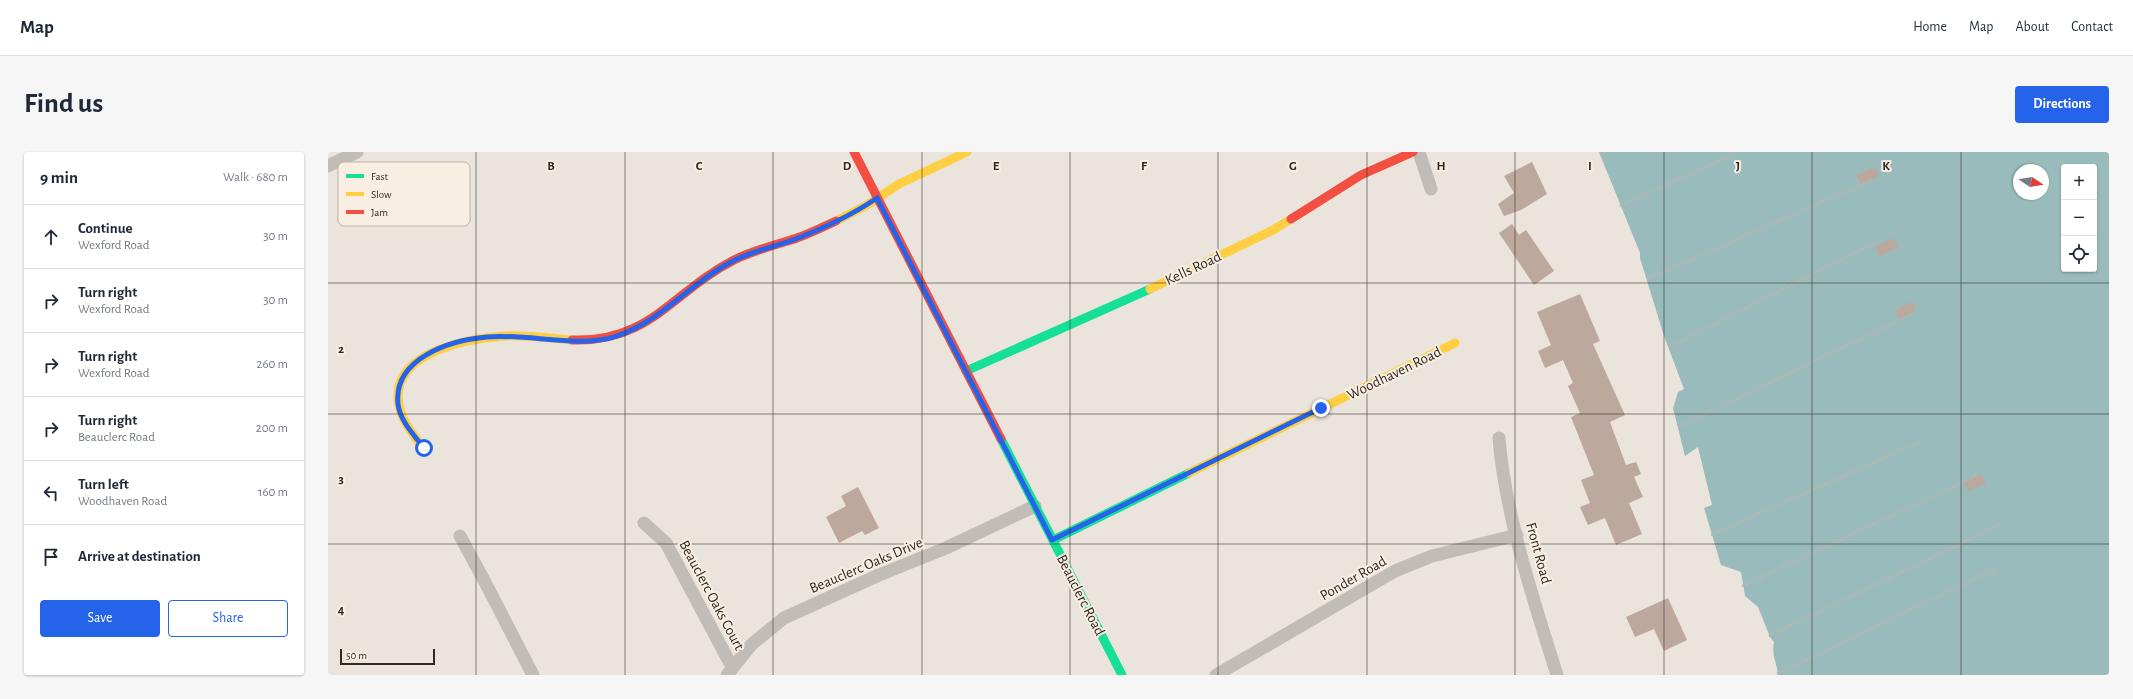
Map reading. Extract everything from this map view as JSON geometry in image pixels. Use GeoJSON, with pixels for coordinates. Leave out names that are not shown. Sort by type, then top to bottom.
{"type":"FeatureCollection","features":[{"type":"Feature","properties":{"kind":"street"},"geometry":{"type":"LineString","coordinates":[[328,166],[357,152]]}},
{"type":"Feature","properties":{"kind":"street","name":"Beauclerc Road"},"geometry":{"type":"LineString","coordinates":[[854,152],[1122,675]]}},
{"type":"Feature","properties":{"kind":"street"},"geometry":{"type":"LineString","coordinates":[[424,448],[403,419],[398,404],[399,386],[404,374],[410,367],[423,357],[435,351],[462,342],[487,337],[542,337],[558,340],[582,340],[615,336],[650,321],[708,276],[735,260],[810,233],[877,198],[889,189],[966,152]]}},
{"type":"Feature","properties":{"kind":"street","name":"Kells Road"},"geometry":{"type":"LineString","coordinates":[[966,371],[1174,278],[1266,234],[1361,175],[1413,152]]}},
{"type":"Feature","properties":{"kind":"street"},"geometry":{"type":"LineString","coordinates":[[1419,152],[1431,189]]}},
{"type":"Feature","properties":{"kind":"street","name":"Woodhaven Road"},"geometry":{"type":"LineString","coordinates":[[1052,540],[1455,343]]}},
{"type":"Feature","properties":{"kind":"street","name":"Front Road"},"geometry":{"type":"LineString","coordinates":[[1499,438],[1502,469],[1517,535],[1557,675]]}},
{"type":"Feature","properties":{"kind":"street","name":"Beauclerc Oaks Drive"},"geometry":{"type":"LineString","coordinates":[[729,671],[762,635],[784,618],[879,575],[946,548],[1035,506]]}},
{"type":"Feature","properties":{"kind":"street","name":"Beauclerc Oaks Court"},"geometry":{"type":"LineString","coordinates":[[644,523],[666,543],[729,671]]}},
{"type":"Feature","properties":{"kind":"street","name":"Ponder Road"},"geometry":{"type":"LineString","coordinates":[[1216,675],[1395,571],[1432,556],[1517,535]]}},
{"type":"Feature","properties":{"kind":"street"},"geometry":{"type":"LineString","coordinates":[[460,536],[486,582],[533,675]]}},
{"type":"Feature","properties":{"kind":"path"},"geometry":{"type":"LineString","coordinates":[[1600,155],[1606,152]]}},
{"type":"Feature","properties":{"kind":"path"},"geometry":{"type":"LineString","coordinates":[[1620,206],[1739,152]]}},
{"type":"Feature","properties":{"kind":"path"},"geometry":{"type":"LineString","coordinates":[[1647,279],[1872,180]]}},
{"type":"Feature","properties":{"kind":"path"},"geometry":{"type":"LineString","coordinates":[[1669,347],[1881,240]]}},
{"type":"Feature","properties":{"kind":"path"},"geometry":{"type":"LineString","coordinates":[[1678,427],[1910,315]]}},
{"type":"Feature","properties":{"kind":"path"},"geometry":{"type":"LineString","coordinates":[[1711,535],[1920,442]]}},
{"type":"Feature","properties":{"kind":"path"},"geometry":{"type":"LineString","coordinates":[[1742,586],[1976,476],[1974,471]]}},
{"type":"Feature","properties":{"kind":"path"},"geometry":{"type":"LineString","coordinates":[[1769,636],[2003,523]]}},
{"type":"Feature","properties":{"kind":"path"},"geometry":{"type":"LineString","coordinates":[[1777,674],[1993,570],[1996,575]]}},
{"type":"Feature","properties":{"kind":"water"},"geometry":{"type":"Polygon","coordinates":[[[1599,152],[2109,152],[2109,675],[1778,675],[1774,655],[1774,642],[1770,637],[1758,607],[1745,596],[1741,572],[1721,565],[1704,508],[1712,505],[1698,447],[1685,456],[1673,408],[1678,392],[1684,389],[1664,336],[1640,258],[1640,253],[1599,152]]]}},
{"type":"Feature","properties":{"kind":"building"},"geometry":{"type":"Polygon","coordinates":[[[1532,162],[1547,194],[1521,210],[1504,216],[1498,204],[1514,193],[1504,176],[1532,162]]]}},
{"type":"Feature","properties":{"kind":"building"},"geometry":{"type":"Polygon","coordinates":[[[1875,167],[1879,176],[1861,184],[1856,175],[1875,167]]]}},
{"type":"Feature","properties":{"kind":"building"},"geometry":{"type":"Polygon","coordinates":[[[1512,224],[1519,235],[1526,230],[1554,271],[1534,285],[1499,233],[1512,224]]]}},
{"type":"Feature","properties":{"kind":"building"},"geometry":{"type":"Polygon","coordinates":[[[1893,238],[1898,247],[1879,257],[1875,247],[1893,238]]]}},
{"type":"Feature","properties":{"kind":"building"},"geometry":{"type":"Polygon","coordinates":[[[1580,294],[1600,341],[1593,344],[1625,415],[1610,422],[1626,465],[1636,462],[1641,474],[1634,477],[1643,497],[1629,503],[1642,534],[1616,545],[1605,518],[1588,525],[1580,507],[1590,503],[1581,480],[1594,475],[1571,417],[1580,413],[1568,386],[1573,383],[1563,360],[1545,368],[1538,351],[1551,345],[1537,312],[1580,294]]]}},
{"type":"Feature","properties":{"kind":"building"},"geometry":{"type":"Polygon","coordinates":[[[1912,302],[1916,310],[1899,319],[1894,310],[1912,302]]]}},
{"type":"Feature","properties":{"kind":"building"},"geometry":{"type":"Polygon","coordinates":[[[1981,474],[1986,483],[1968,491],[1964,482],[1981,474]]]}},
{"type":"Feature","properties":{"kind":"building"},"geometry":{"type":"Polygon","coordinates":[[[858,487],[879,528],[865,535],[862,531],[839,543],[826,517],[846,506],[841,496],[858,487]]]}},
{"type":"Feature","properties":{"kind":"building"},"geometry":{"type":"Polygon","coordinates":[[[1668,598],[1687,640],[1664,651],[1654,629],[1635,637],[1626,617],[1668,598]]]}},
{"type":"Feature","properties":{"kind":"traffic: fast"},"geometry":{"type":"LineString","coordinates":[[966,371],[1150,289]]}},
{"type":"Feature","properties":{"kind":"traffic: fast"},"geometry":{"type":"LineString","coordinates":[[1001,439],[1122,675]]}},
{"type":"Feature","properties":{"kind":"traffic: fast"},"geometry":{"type":"LineString","coordinates":[[1053,540],[1189,473]]}},
{"type":"Feature","properties":{"kind":"traffic: slow"},"geometry":{"type":"LineString","coordinates":[[836,221],[867,205],[899,184],[967,152]]}},
{"type":"Feature","properties":{"kind":"traffic: slow"},"geometry":{"type":"LineString","coordinates":[[1150,289],[1273,230],[1291,219]]}},
{"type":"Feature","properties":{"kind":"traffic: slow"},"geometry":{"type":"LineString","coordinates":[[423,448],[403,418],[400,411],[398,397],[401,381],[409,368],[422,358],[438,350],[456,344],[490,337],[522,336],[572,340]]}},
{"type":"Feature","properties":{"kind":"traffic: slow"},"geometry":{"type":"LineString","coordinates":[[1189,473],[1455,343]]}},
{"type":"Feature","properties":{"kind":"traffic: jam"},"geometry":{"type":"LineString","coordinates":[[854,152],[1001,439]]}},
{"type":"Feature","properties":{"kind":"traffic: jam"},"geometry":{"type":"LineString","coordinates":[[1291,219],[1361,175],[1413,152]]}},
{"type":"Feature","properties":{"kind":"traffic: jam"},"geometry":{"type":"LineString","coordinates":[[572,340],[599,339],[622,333],[659,313],[713,272],[734,260],[757,250],[802,236],[836,221]]}},
{"type":"Feature","properties":{"kind":"route"},"geometry":{"type":"LineString","coordinates":[[424,448],[407,426],[398,404],[399,386],[404,374],[418,360],[435,351],[471,339],[509,336],[542,337],[558,340],[601,339],[633,330],[650,321],[690,292],[708,276],[735,260],[794,240],[868,204],[877,198],[1052,540],[1321,408]]}}]}
